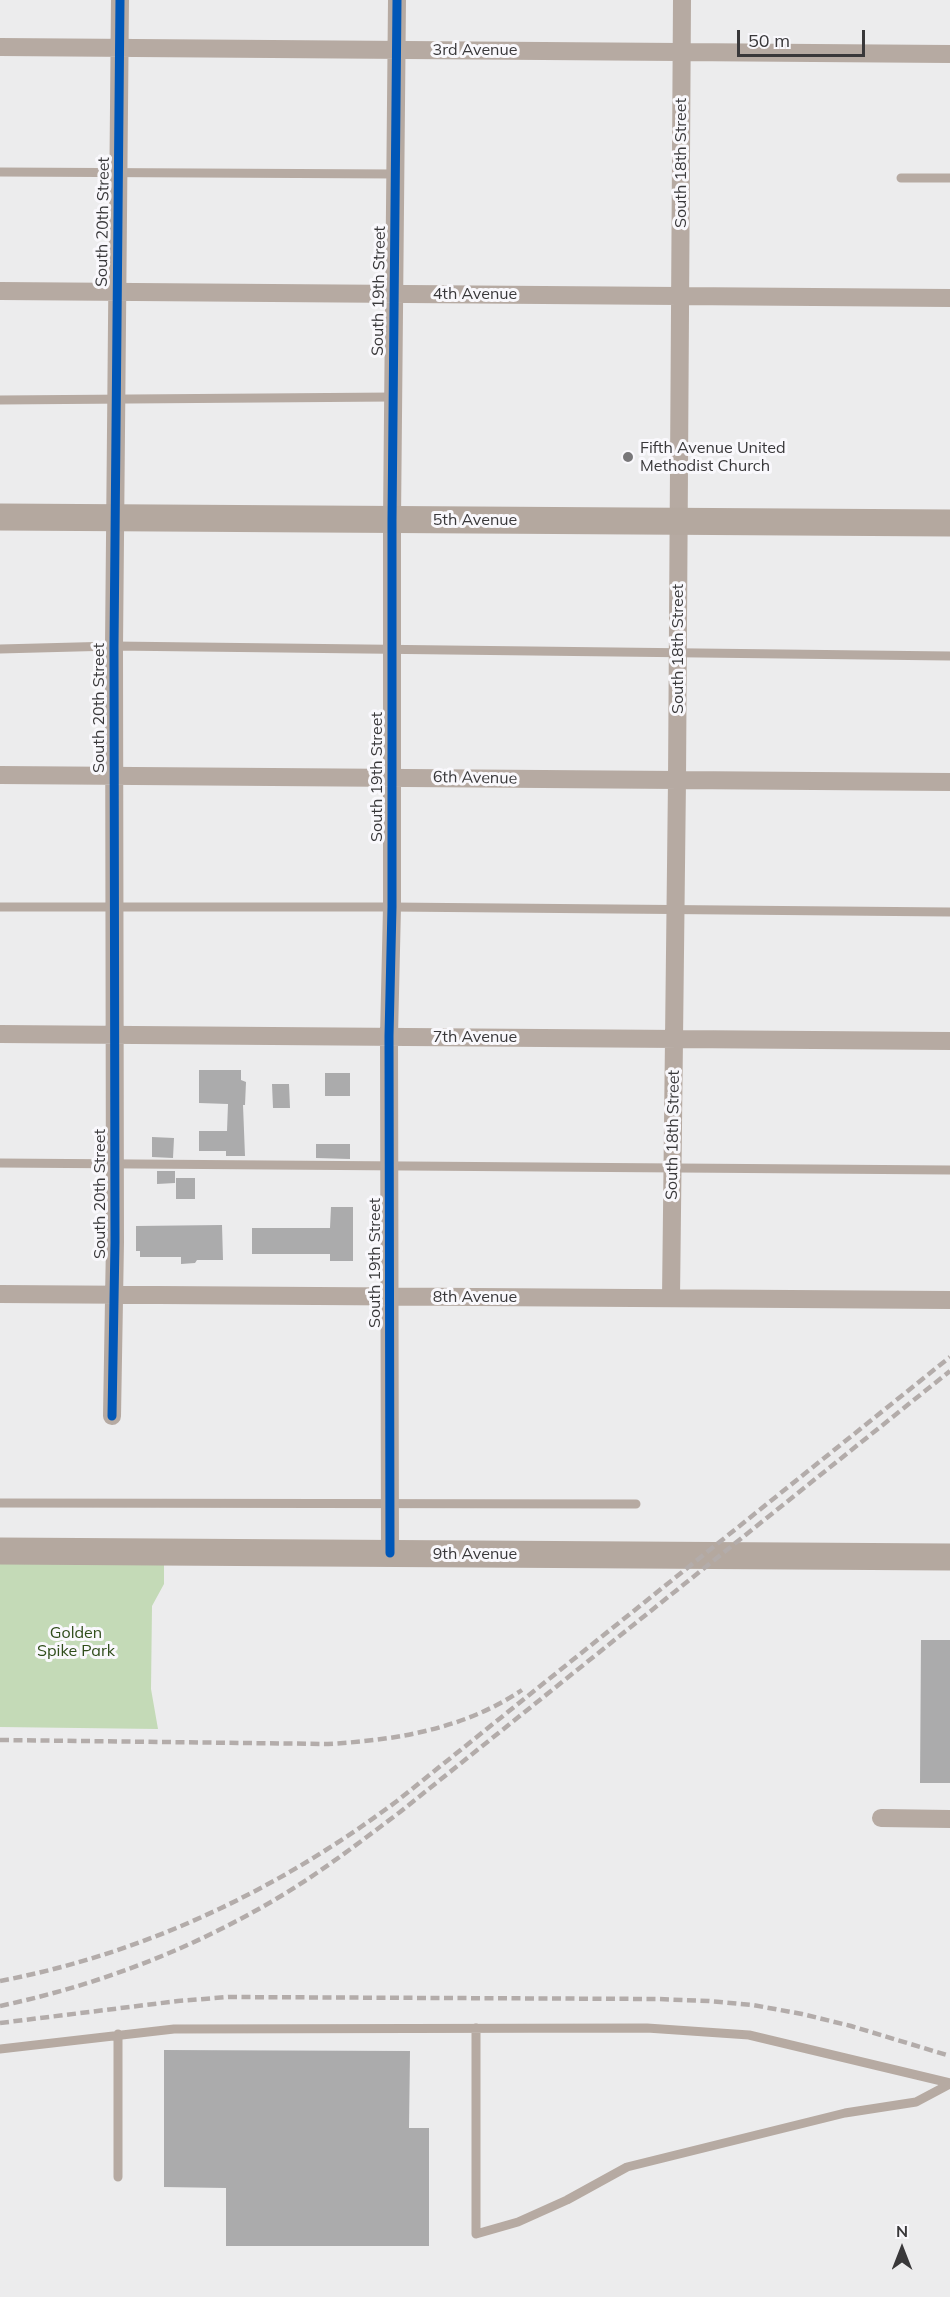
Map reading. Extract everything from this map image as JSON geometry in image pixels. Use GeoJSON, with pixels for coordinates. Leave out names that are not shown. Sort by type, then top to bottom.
{"type":"FeatureCollection","features":[{"type":"Feature","properties":{"kind":"street","name":"South 20th Street"},"geometry":{"type":"LineString","coordinates":[[112,1416],[115,1164],[114,646],[120,0]]}},
{"type":"Feature","properties":{"kind":"street","name":"South 19th Street"},"geometry":{"type":"LineString","coordinates":[[390,1553],[389,1036],[392,907],[392,520],[397,0]]}},
{"type":"Feature","properties":{"kind":"street","name":"South 18th Street"},"geometry":{"type":"LineString","coordinates":[[671,1298],[675,1039],[682,0]]}},
{"type":"Feature","properties":{"kind":"street","name":"3rd Avenue"},"geometry":{"type":"LineString","coordinates":[[0,47],[950,54]]}},
{"type":"Feature","properties":{"kind":"street","name":"4th Avenue"},"geometry":{"type":"LineString","coordinates":[[0,291],[950,298]]}},
{"type":"Feature","properties":{"kind":"street","name":"5th Avenue"},"geometry":{"type":"LineString","coordinates":[[0,517],[950,524]]}},
{"type":"Feature","properties":{"kind":"street","name":"6th Avenue"},"geometry":{"type":"LineString","coordinates":[[0,775],[950,782]]}},
{"type":"Feature","properties":{"kind":"street","name":"7th Avenue"},"geometry":{"type":"LineString","coordinates":[[0,1034],[950,1041]]}},
{"type":"Feature","properties":{"kind":"street","name":"8th Avenue"},"geometry":{"type":"LineString","coordinates":[[0,1294],[950,1300]]}},
{"type":"Feature","properties":{"kind":"street","name":"9th Avenue"},"geometry":{"type":"LineString","coordinates":[[0,1551],[950,1557]]}},
{"type":"Feature","properties":{"kind":"street"},"geometry":{"type":"LineString","coordinates":[[881,1818],[950,1819]]}},
{"type":"Feature","properties":{"kind":"lane"},"geometry":{"type":"LineString","coordinates":[[0,172],[396,174]]}},
{"type":"Feature","properties":{"kind":"lane"},"geometry":{"type":"LineString","coordinates":[[901,178],[950,178]]}},
{"type":"Feature","properties":{"kind":"lane"},"geometry":{"type":"LineString","coordinates":[[0,400],[393,397]]}},
{"type":"Feature","properties":{"kind":"lane"},"geometry":{"type":"LineString","coordinates":[[0,649],[114,646],[950,656]]}},
{"type":"Feature","properties":{"kind":"lane"},"geometry":{"type":"LineString","coordinates":[[0,907],[392,907],[950,912]]}},
{"type":"Feature","properties":{"kind":"lane"},"geometry":{"type":"LineString","coordinates":[[0,1162],[950,1170]]}},
{"type":"Feature","properties":{"kind":"lane"},"geometry":{"type":"LineString","coordinates":[[0,1503],[636,1504]]}},
{"type":"Feature","properties":{"kind":"lane"},"geometry":{"type":"LineString","coordinates":[[476,2028],[476,2234],[528,2217],[567,2200],[627,2167],[845,2113],[916,2102],[950,2084]]}},
{"type":"Feature","properties":{"kind":"lane"},"geometry":{"type":"LineString","coordinates":[[0,2049],[174,2029],[647,2028],[749,2036],[950,2084]]}},
{"type":"Feature","properties":{"kind":"lane"},"geometry":{"type":"LineString","coordinates":[[118,2034],[118,2177]]}},
{"type":"Feature","properties":{"kind":"green space","name":"Golden Spike Park"},"geometry":{"type":"Polygon","coordinates":[[[0,1563],[164,1565],[164,1584],[152,1606],[151,1689],[158,1729],[0,1727],[0,1563]]]}},
{"type":"Feature","properties":{"kind":"building"},"geometry":{"type":"Polygon","coordinates":[[[199,1070],[241,1070],[241,1080],[246,1082],[245,1105],[243,1105],[245,1156],[226,1156],[226,1151],[199,1151],[199,1131],[227,1131],[228,1104],[199,1103],[199,1070]]]}},
{"type":"Feature","properties":{"kind":"building"},"geometry":{"type":"Polygon","coordinates":[[[325,1073],[350,1073],[350,1096],[325,1096],[325,1073]]]}},
{"type":"Feature","properties":{"kind":"building"},"geometry":{"type":"Polygon","coordinates":[[[272,1084],[289,1084],[290,1108],[273,1108],[272,1084]]]}},
{"type":"Feature","properties":{"kind":"building"},"geometry":{"type":"Polygon","coordinates":[[[152,1137],[174,1138],[173,1158],[152,1157],[152,1137]]]}},
{"type":"Feature","properties":{"kind":"building"},"geometry":{"type":"Polygon","coordinates":[[[316,1144],[350,1144],[350,1159],[316,1158],[316,1144]]]}},
{"type":"Feature","properties":{"kind":"building"},"geometry":{"type":"Polygon","coordinates":[[[157,1171],[175,1171],[175,1183],[157,1184],[157,1171]]]}},
{"type":"Feature","properties":{"kind":"building"},"geometry":{"type":"Polygon","coordinates":[[[176,1178],[195,1178],[195,1199],[176,1199],[176,1178]]]}},
{"type":"Feature","properties":{"kind":"building"},"geometry":{"type":"Polygon","coordinates":[[[331,1207],[353,1207],[353,1261],[330,1261],[330,1254],[252,1254],[252,1228],[330,1228],[331,1207]]]}},
{"type":"Feature","properties":{"kind":"building"},"geometry":{"type":"Polygon","coordinates":[[[222,1225],[223,1260],[197,1260],[195,1263],[181,1264],[181,1257],[140,1257],[140,1251],[136,1251],[136,1226],[222,1225]]]}},
{"type":"Feature","properties":{"kind":"building"},"geometry":{"type":"Polygon","coordinates":[[[921,1640],[950,1640],[950,1783],[920,1783],[921,1640]]]}},
{"type":"Feature","properties":{"kind":"building"},"geometry":{"type":"Polygon","coordinates":[[[164,2050],[410,2051],[409,2128],[429,2128],[429,2246],[226,2246],[226,2188],[164,2187],[164,2050]]]}},
{"type":"Feature","properties":{"kind":"railway"},"geometry":{"type":"LineString","coordinates":[[0,1981],[107,1954],[209,1914],[258,1890],[352,1833],[397,1801],[950,1357]]}},
{"type":"Feature","properties":{"kind":"railway"},"geometry":{"type":"LineString","coordinates":[[0,2006],[72,1988],[177,1950],[243,1917],[308,1879],[400,1812],[950,1371]]}},
{"type":"Feature","properties":{"kind":"railway"},"geometry":{"type":"LineString","coordinates":[[0,1740],[328,1744],[354,1742],[404,1735],[453,1723],[477,1714],[522,1690]]}},
{"type":"Feature","properties":{"kind":"railway"},"geometry":{"type":"LineString","coordinates":[[0,2023],[228,1997],[657,1999],[753,2005],[802,2014],[851,2026],[950,2056]]}},
{"type":"Feature","properties":{"kind":"cycle path"},"geometry":{"type":"LineString","coordinates":[[112,1416],[115,1242],[114,646],[120,0]]}},
{"type":"Feature","properties":{"kind":"cycle path"},"geometry":{"type":"LineString","coordinates":[[390,1553],[389,1036],[392,907],[392,520],[397,0]]}},
{"type":"Feature","properties":{"kind":"place","name":"Fifth Avenue United Methodist Church"},"geometry":{"type":"Point","coordinates":[628,457]}}]}
